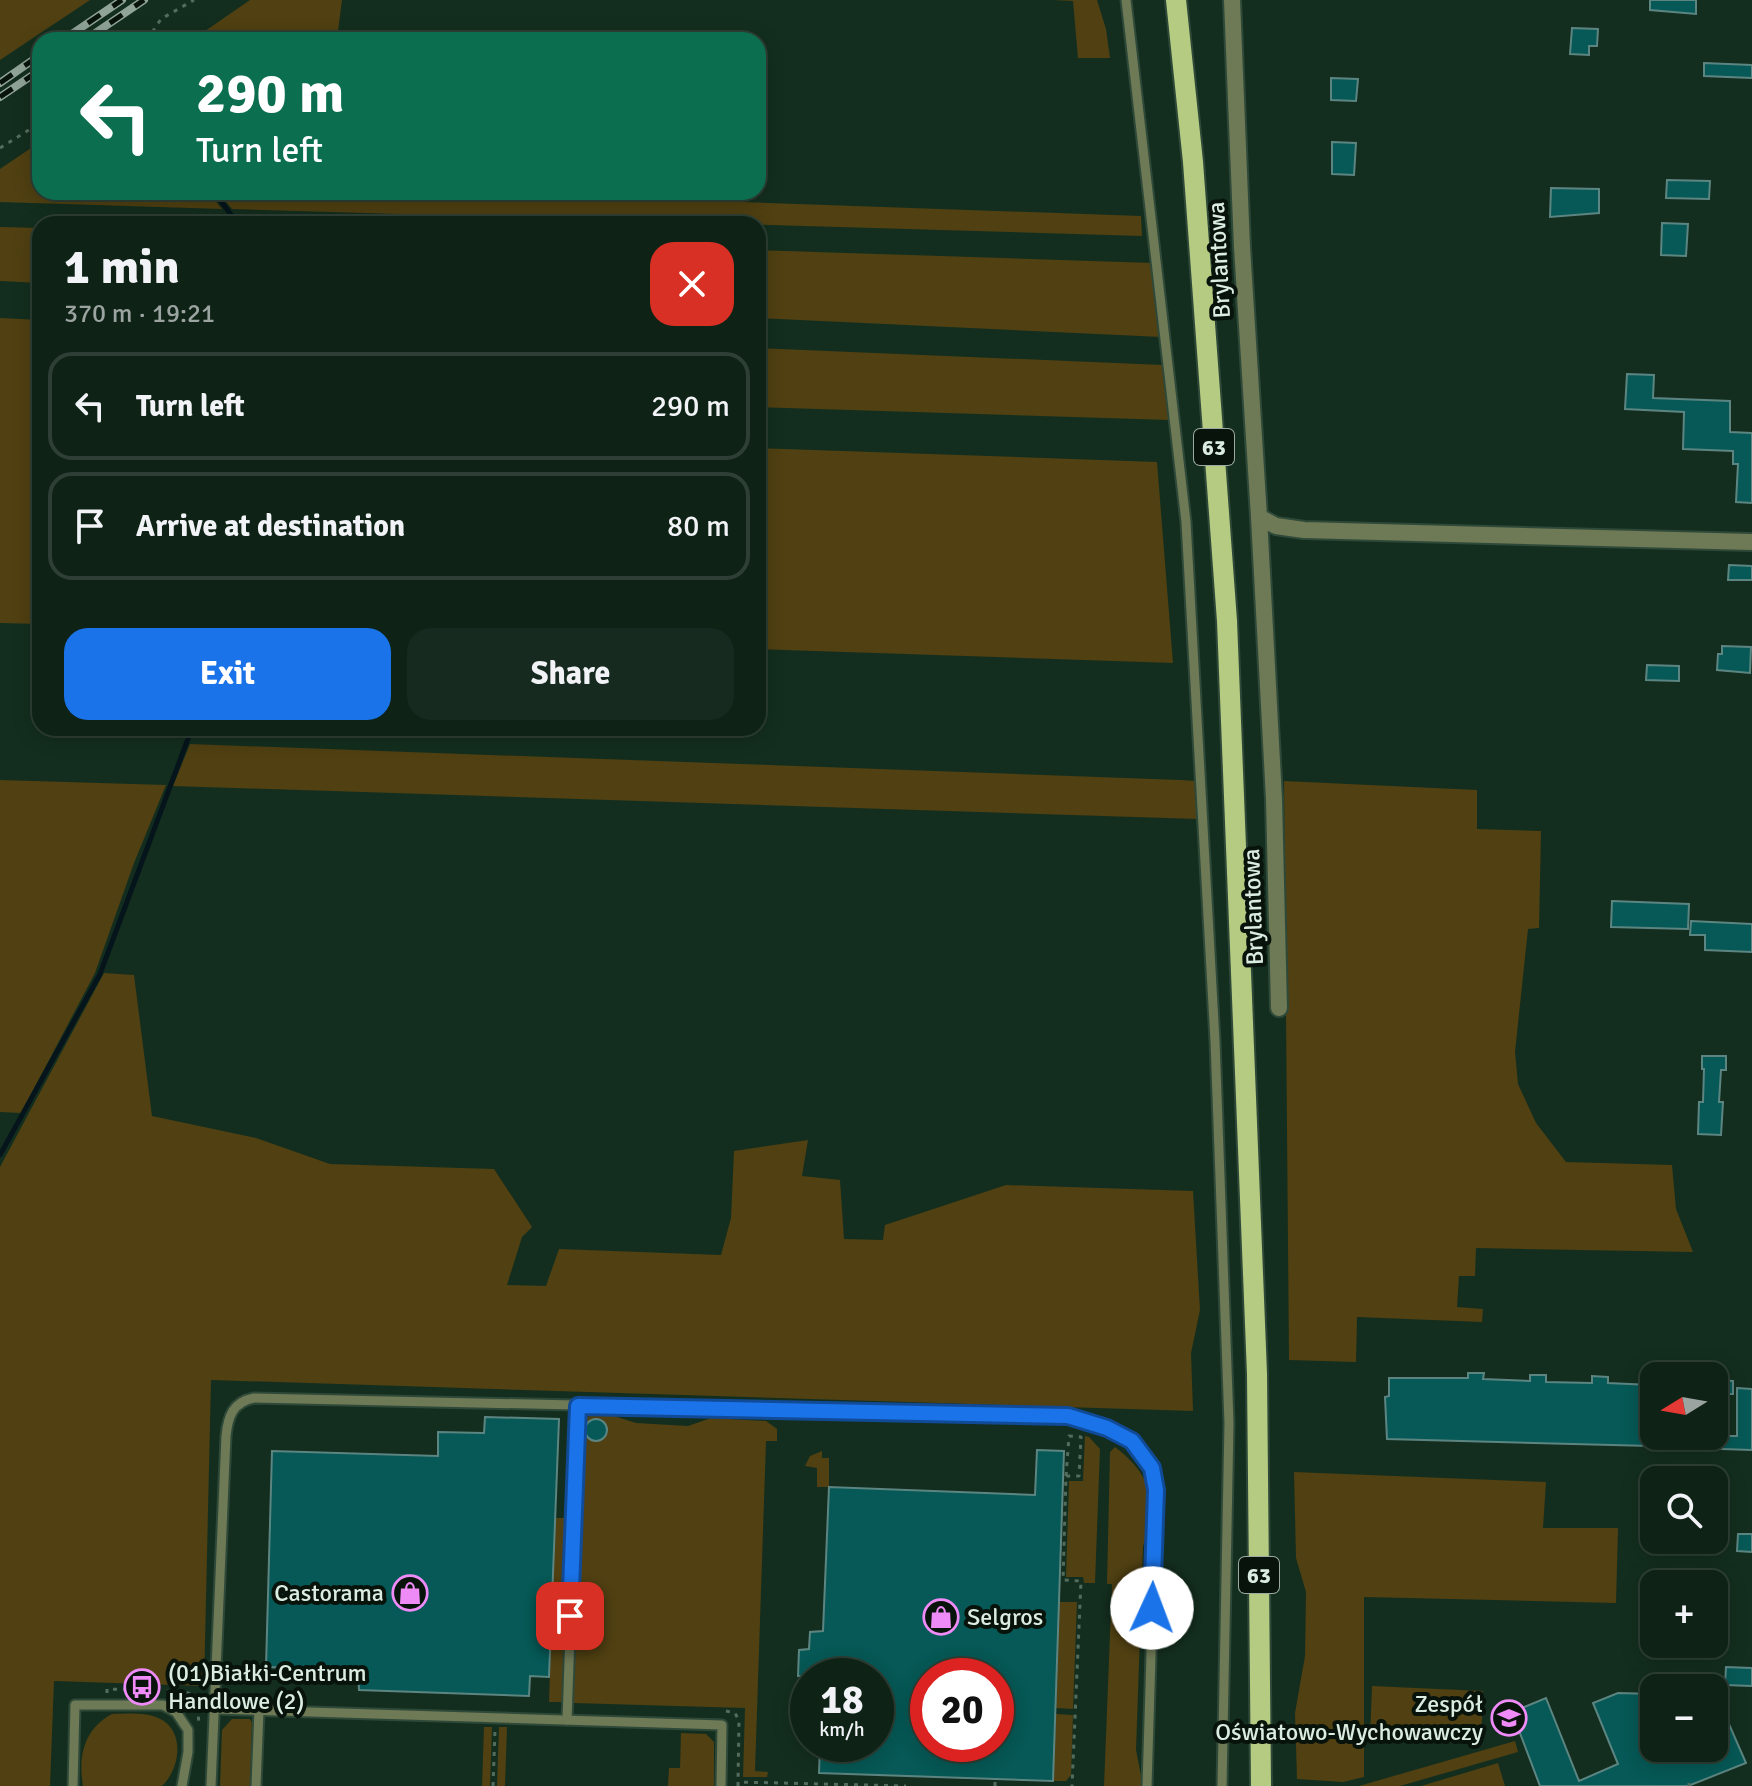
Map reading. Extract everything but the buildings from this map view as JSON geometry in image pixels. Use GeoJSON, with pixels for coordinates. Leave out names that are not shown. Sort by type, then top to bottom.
{"type":"FeatureCollection","features":[{"type":"Feature","properties":{"kind":"main road","name":"63"},"geometry":{"type":"LineString","coordinates":[[1176,0],[1193,162],[1227,621],[1257,1374],[1260,1783]]}},
{"type":"Feature","properties":{"kind":"street","name":"Brylantowa"},"geometry":{"type":"LineString","coordinates":[[1232,0],[1242,247],[1274,799],[1279,1008]]}},
{"type":"Feature","properties":{"kind":"street"},"geometry":{"type":"LineString","coordinates":[[1259,517],[1276,526],[1304,530],[1752,542]]}},
{"type":"Feature","properties":{"kind":"lane"},"geometry":{"type":"LineString","coordinates":[[1126,0],[1186,522],[1214,1026],[1229,1423],[1222,1786]]}},
{"type":"Feature","properties":{"kind":"lane"},"geometry":{"type":"LineString","coordinates":[[211,1786],[223,1468],[228,1416],[238,1404],[254,1398],[1068,1416],[1107,1428],[1132,1441],[1152,1468],[1156,1490],[1147,1786]]}},
{"type":"Feature","properties":{"kind":"lane"},"geometry":{"type":"LineString","coordinates":[[567,1720],[578,1406]]}},
{"type":"Feature","properties":{"kind":"lane"},"geometry":{"type":"LineString","coordinates":[[73,1786],[75,1705],[163,1705],[176,1712],[188,1730],[182,1786]]}},
{"type":"Feature","properties":{"kind":"lane"},"geometry":{"type":"LineString","coordinates":[[215,1709],[722,1725],[721,1786]]}},
{"type":"Feature","properties":{"kind":"lane"},"geometry":{"type":"LineString","coordinates":[[256,1786],[259,1710]]}},
{"type":"Feature","properties":{"kind":"path"},"geometry":{"type":"LineString","coordinates":[[152,32],[161,19],[194,0]]}},
{"type":"Feature","properties":{"kind":"path"},"geometry":{"type":"LineString","coordinates":[[0,148],[32,128]]}},
{"type":"Feature","properties":{"kind":"path"},"geometry":{"type":"LineString","coordinates":[[1066,1476],[1079,1476],[1081,1437],[1069,1436],[1066,1476],[1063,1580],[1081,1581],[1072,1786]]}},
{"type":"Feature","properties":{"kind":"path"},"geometry":{"type":"LineString","coordinates":[[493,1786],[496,1718]]}},
{"type":"Feature","properties":{"kind":"path"},"geometry":{"type":"LineString","coordinates":[[995,1779],[995,1786]]}},
{"type":"Feature","properties":{"kind":"path"},"geometry":{"type":"LineString","coordinates":[[738,1786],[738,1782],[906,1786]]}},
{"type":"Feature","properties":{"kind":"shaded area"},"geometry":{"type":"Polygon","coordinates":[[[0,0],[90,0],[42,32],[32,32],[32,39],[0,60],[0,0]]]}},
{"type":"Feature","properties":{"kind":"shaded area"},"geometry":{"type":"Polygon","coordinates":[[[250,0],[342,0],[338,31],[368,32],[204,32],[250,0]]]}},
{"type":"Feature","properties":{"kind":"shaded area"},"geometry":{"type":"Polygon","coordinates":[[[1052,0],[1097,0],[1106,29],[1110,58],[1078,58],[1073,1],[1052,0]]]}},
{"type":"Feature","properties":{"kind":"shaded area"},"geometry":{"type":"Polygon","coordinates":[[[32,147],[32,200],[215,200],[222,209],[0,202],[0,169],[32,147]]]}},
{"type":"Feature","properties":{"kind":"shaded area"},"geometry":{"type":"Polygon","coordinates":[[[225,200],[687,200],[1141,216],[1142,236],[766,225],[766,216],[468,216],[232,209],[225,200]]]}},
{"type":"Feature","properties":{"kind":"shaded area"},"geometry":{"type":"Polygon","coordinates":[[[0,227],[32,228],[32,283],[0,281],[0,227]]]}},
{"type":"Feature","properties":{"kind":"shaded area"},"geometry":{"type":"Polygon","coordinates":[[[766,250],[1153,263],[1161,337],[766,318],[766,250]]]}},
{"type":"Feature","properties":{"kind":"shaded area"},"geometry":{"type":"Polygon","coordinates":[[[0,318],[32,320],[32,624],[0,623],[0,318]]]}},
{"type":"Feature","properties":{"kind":"shaded area"},"geometry":{"type":"Polygon","coordinates":[[[766,348],[1163,365],[1169,420],[766,407],[766,348]]]}},
{"type":"Feature","properties":{"kind":"shaded area"},"geometry":{"type":"Polygon","coordinates":[[[766,448],[1157,462],[1173,663],[766,649],[766,448]]]}},
{"type":"Feature","properties":{"kind":"shaded area"},"geometry":{"type":"Polygon","coordinates":[[[190,744],[1197,781],[1198,819],[173,786],[190,744]]]}},
{"type":"Feature","properties":{"kind":"shaded area"},"geometry":{"type":"Polygon","coordinates":[[[0,780],[166,785],[95,973],[21,1113],[0,1112],[0,780]]]}},
{"type":"Feature","properties":{"kind":"shaded area"},"geometry":{"type":"Polygon","coordinates":[[[1284,781],[1477,790],[1477,829],[1541,831],[1539,928],[1528,929],[1515,1052],[1518,1084],[1536,1123],[1566,1162],[1672,1165],[1676,1209],[1693,1252],[1476,1248],[1475,1276],[1459,1276],[1457,1307],[1483,1309],[1482,1322],[1357,1317],[1356,1362],[1289,1360],[1284,781]]]}},
{"type":"Feature","properties":{"kind":"shaded area"},"geometry":{"type":"Polygon","coordinates":[[[104,973],[134,975],[152,1116],[256,1138],[330,1164],[494,1169],[532,1227],[522,1237],[507,1285],[546,1286],[559,1249],[721,1255],[731,1218],[734,1151],[808,1140],[802,1176],[840,1180],[844,1239],[883,1240],[885,1225],[1006,1185],[1193,1191],[1200,1310],[1191,1353],[1193,1411],[211,1380],[204,1686],[54,1681],[50,1786],[0,1786],[0,1167],[104,973]]]}},
{"type":"Feature","properties":{"kind":"shaded area"},"geometry":{"type":"Polygon","coordinates":[[[611,1415],[636,1423],[688,1426],[711,1418],[766,1421],[777,1429],[777,1441],[766,1441],[755,1771],[768,1772],[767,1777],[743,1777],[745,1708],[573,1703],[582,1428],[586,1417],[611,1415]]]}},
{"type":"Feature","properties":{"kind":"shaded area"},"geometry":{"type":"Polygon","coordinates":[[[1085,1436],[1100,1449],[1095,1583],[1084,1583],[1083,1577],[1066,1577],[1069,1481],[1083,1481],[1085,1436]]]}},
{"type":"Feature","properties":{"kind":"shaded area"},"geometry":{"type":"Polygon","coordinates":[[[1115,1447],[1145,1480],[1150,1503],[1143,1547],[1136,1750],[1143,1786],[1104,1786],[1112,1584],[1107,1584],[1110,1452],[1115,1447]]]}},
{"type":"Feature","properties":{"kind":"shaded area"},"geometry":{"type":"Polygon","coordinates":[[[822,1451],[822,1458],[829,1458],[829,1487],[817,1487],[817,1468],[805,1466],[810,1456],[822,1451]]]}},
{"type":"Feature","properties":{"kind":"shaded area"},"geometry":{"type":"Polygon","coordinates":[[[1294,1472],[1546,1482],[1543,1528],[1618,1528],[1616,1603],[1364,1597],[1364,1777],[1343,1782],[1297,1779],[1295,1713],[1305,1656],[1306,1592],[1296,1558],[1294,1472]]]}},
{"type":"Feature","properties":{"kind":"shaded area"},"geometry":{"type":"Polygon","coordinates":[[[555,1518],[568,1518],[563,1702],[549,1702],[555,1518]]]}},
{"type":"Feature","properties":{"kind":"shaded area"},"geometry":{"type":"Polygon","coordinates":[[[1059,1602],[1077,1602],[1073,1709],[1056,1708],[1059,1602]]]}},
{"type":"Feature","properties":{"kind":"shaded area"},"geometry":{"type":"Polygon","coordinates":[[[1372,1686],[1483,1691],[1481,1744],[1370,1739],[1372,1686]]]}},
{"type":"Feature","properties":{"kind":"shaded area"},"geometry":{"type":"Polygon","coordinates":[[[112,1714],[151,1715],[166,1722],[172,1730],[176,1739],[176,1759],[162,1786],[83,1786],[81,1764],[85,1744],[95,1727],[112,1714]]]}},
{"type":"Feature","properties":{"kind":"shaded area"},"geometry":{"type":"Polygon","coordinates":[[[1056,1714],[1073,1715],[1071,1775],[1066,1781],[1053,1781],[1056,1714]]]}},
{"type":"Feature","properties":{"kind":"shaded area"},"geometry":{"type":"Polygon","coordinates":[[[232,1719],[250,1719],[252,1723],[250,1786],[220,1786],[222,1730],[232,1719]]]}},
{"type":"Feature","properties":{"kind":"shaded area"},"geometry":{"type":"Polygon","coordinates":[[[484,1727],[492,1727],[490,1786],[482,1786],[484,1727]]]}},
{"type":"Feature","properties":{"kind":"shaded area"},"geometry":{"type":"Polygon","coordinates":[[[499,1727],[507,1727],[505,1786],[497,1786],[499,1727]]]}},
{"type":"Feature","properties":{"kind":"shaded area"},"geometry":{"type":"Polygon","coordinates":[[[681,1733],[706,1734],[714,1742],[714,1786],[668,1786],[669,1768],[680,1768],[681,1733]]]}},
{"type":"Feature","properties":{"kind":"shaded area"},"geometry":{"type":"Polygon","coordinates":[[[1515,1741],[1518,1752],[1400,1786],[1359,1786],[1515,1741]]]}},
{"type":"Feature","properties":{"kind":"shaded area"},"geometry":{"type":"Polygon","coordinates":[[[1498,1763],[1505,1786],[1421,1786],[1498,1763]]]}},
{"type":"Feature","properties":{"kind":"waterway"},"geometry":{"type":"LineString","coordinates":[[220,200],[232,216]]}},
{"type":"Feature","properties":{"kind":"waterway"},"geometry":{"type":"LineString","coordinates":[[0,1155],[100,974],[189,736]]}},
{"type":"Feature","properties":{"kind":"railway"},"geometry":{"type":"LineString","coordinates":[[75,32],[122,0]]}},
{"type":"Feature","properties":{"kind":"railway"},"geometry":{"type":"LineString","coordinates":[[97,32],[144,0]]}},
{"type":"Feature","properties":{"kind":"railway"},"geometry":{"type":"LineString","coordinates":[[0,83],[32,61]]}},
{"type":"Feature","properties":{"kind":"railway"},"geometry":{"type":"LineString","coordinates":[[0,97],[32,75]]}},
{"type":"Feature","properties":{"kind":"place","name":"Castorama"},"geometry":{"type":"Point","coordinates":[410,1593]}},
{"type":"Feature","properties":{"kind":"place","name":"Selgros"},"geometry":{"type":"Point","coordinates":[941,1617]}},
{"type":"Feature","properties":{"kind":"place","name":"(01)Białki-Centrum Handlowe (2)"},"geometry":{"type":"Point","coordinates":[142,1687]}},
{"type":"Feature","properties":{"kind":"place","name":"Zespół Oświatowo-Wychowawczy"},"geometry":{"type":"Point","coordinates":[1509,1718]}},
{"type":"Feature","properties":{"kind":"route"},"geometry":{"type":"LineString","coordinates":[[570,1616],[578,1406],[1068,1416],[1107,1428],[1132,1441],[1152,1468],[1155,1479],[1152,1608]]}}]}
